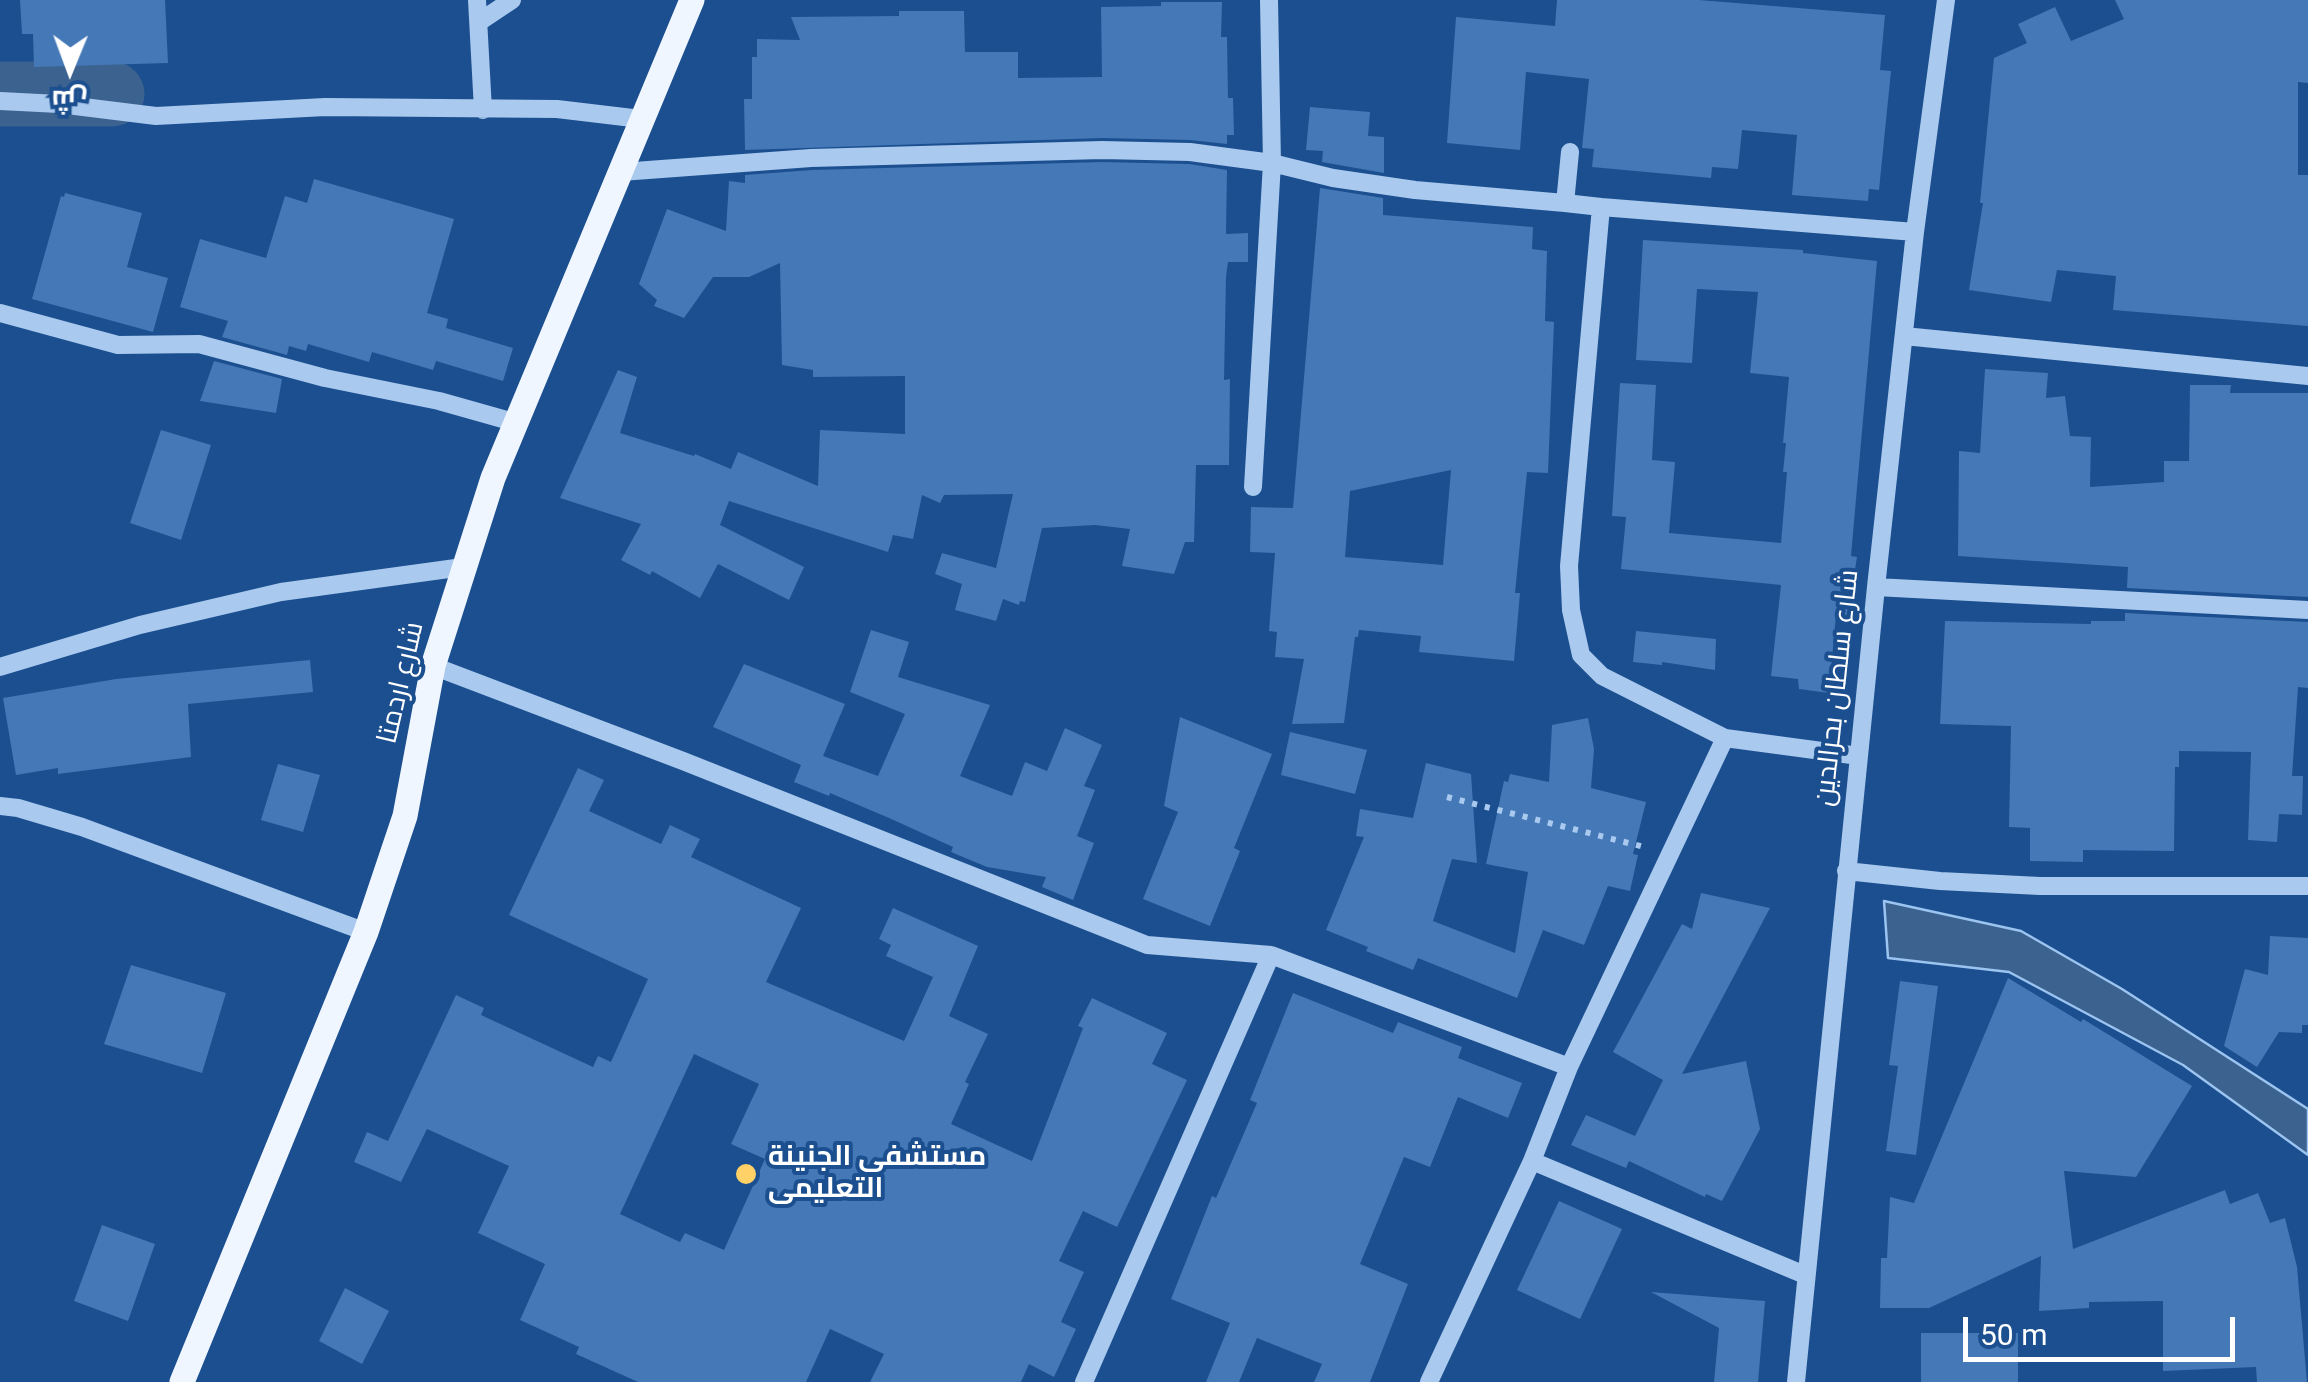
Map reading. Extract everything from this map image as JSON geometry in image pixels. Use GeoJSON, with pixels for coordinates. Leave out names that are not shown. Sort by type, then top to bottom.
{"type":"FeatureCollection","features":[{"type":"Feature","properties":{"kind":"main road","name":"شارع اردمتا"},"geometry":{"type":"LineString","coordinates":[[182,1382],[366,932],[405,816],[433,666],[494,478],[692,0]]}},
{"type":"Feature","properties":{"kind":"street"},"geometry":{"type":"LineString","coordinates":[[477,0],[483,110]]}},
{"type":"Feature","properties":{"kind":"street"},"geometry":{"type":"LineString","coordinates":[[479,22],[512,0]]}},
{"type":"Feature","properties":{"kind":"street"},"geometry":{"type":"LineString","coordinates":[[1253,488],[1272,163],[1269,0]]}},
{"type":"Feature","properties":{"kind":"street","name":"شارع سلطان بحرالدين"},"geometry":{"type":"LineString","coordinates":[[1796,1382],[1876,587],[1915,232],[1946,0]]}},
{"type":"Feature","properties":{"kind":"street"},"geometry":{"type":"LineString","coordinates":[[0,102],[59,104],[156,116],[325,106],[557,110],[640,119]]}},
{"type":"Feature","properties":{"kind":"street"},"geometry":{"type":"LineString","coordinates":[[621,172],[811,158],[1102,150],[1190,152],[1415,190],[1915,232]]}},
{"type":"Feature","properties":{"kind":"street"},"geometry":{"type":"LineString","coordinates":[[1565,203],[1570,152]]}},
{"type":"Feature","properties":{"kind":"street"},"geometry":{"type":"LineString","coordinates":[[1601,208],[1569,566],[1581,655],[1602,676],[1725,738],[1859,756]]}},
{"type":"Feature","properties":{"kind":"street"},"geometry":{"type":"LineString","coordinates":[[0,313],[118,345],[199,344],[325,378],[518,422]]}},
{"type":"Feature","properties":{"kind":"street"},"geometry":{"type":"LineString","coordinates":[[1904,336],[2308,376]]}},
{"type":"Feature","properties":{"kind":"street"},"geometry":{"type":"LineString","coordinates":[[0,667],[140,625],[281,592],[463,567]]}},
{"type":"Feature","properties":{"kind":"street"},"geometry":{"type":"LineString","coordinates":[[1876,587],[2308,610]]}},
{"type":"Feature","properties":{"kind":"street"},"geometry":{"type":"LineString","coordinates":[[433,666],[682,760],[1147,945],[1270,955],[1569,1067]]}},
{"type":"Feature","properties":{"kind":"street"},"geometry":{"type":"LineString","coordinates":[[1429,1382],[1532,1161],[1569,1067],[1725,738]]}},
{"type":"Feature","properties":{"kind":"street"},"geometry":{"type":"LineString","coordinates":[[0,806],[82,827],[366,932]]}},
{"type":"Feature","properties":{"kind":"street"},"geometry":{"type":"LineString","coordinates":[[1846,871],[2040,886],[2308,886]]}},
{"type":"Feature","properties":{"kind":"street"},"geometry":{"type":"LineString","coordinates":[[1084,1382],[1270,955]]}},
{"type":"Feature","properties":{"kind":"street"},"geometry":{"type":"LineString","coordinates":[[1532,1161],[1805,1276]]}},
{"type":"Feature","properties":{"kind":"path"},"geometry":{"type":"LineString","coordinates":[[1447,798],[1668,853]]}},
{"type":"Feature","properties":{"kind":"water"},"geometry":{"type":"Polygon","coordinates":[[[1884,901],[2021,931],[2122,989],[2308,1109],[2308,1155],[2183,1065],[2009,972],[1888,958],[1884,901]]]}},
{"type":"Feature","properties":{"kind":"building"},"geometry":{"type":"Polygon","coordinates":[[[20,0],[165,0],[168,63],[34,67],[33,34],[22,34],[20,0]]]}},
{"type":"Feature","properties":{"kind":"building"},"geometry":{"type":"Polygon","coordinates":[[[1557,0],[1699,0],[1885,15],[1880,70],[1891,71],[1879,190],[1869,189],[1868,201],[1792,195],[1797,135],[1742,130],[1738,169],[1712,167],[1711,178],[1592,167],[1594,149],[1582,148],[1589,79],[1526,72],[1520,150],[1447,143],[1456,17],[1555,26],[1557,0]]]}},
{"type":"Feature","properties":{"kind":"building"},"geometry":{"type":"Polygon","coordinates":[[[2115,0],[2308,0],[2308,83],[2298,82],[2298,175],[2308,175],[2308,326],[2113,310],[2116,276],[2057,270],[2051,302],[1969,290],[1983,203],[1994,58],[2027,43],[2018,24],[2055,7],[2071,41],[2124,19],[2115,0]]]}},
{"type":"Feature","properties":{"kind":"building"},"geometry":{"type":"Polygon","coordinates":[[[1161,2],[1222,2],[1221,37],[1227,37],[1228,98],[1233,98],[1234,135],[1227,135],[1227,144],[1102,138],[745,150],[744,99],[752,99],[752,57],[757,57],[757,39],[800,40],[791,17],[964,11],[965,52],[1018,52],[1018,78],[1102,77],[1101,7],[1161,6],[1161,2]]]}},
{"type":"Feature","properties":{"kind":"building"},"geometry":{"type":"Polygon","coordinates":[[[1310,107],[1370,112],[1368,136],[1384,137],[1384,173],[1322,162],[1323,151],[1306,150],[1310,107]]]}},
{"type":"Feature","properties":{"kind":"building"},"geometry":{"type":"Polygon","coordinates":[[[1102,162],[1189,164],[1227,170],[1226,234],[1248,233],[1248,262],[1228,262],[1226,277],[1224,380],[1230,379],[1229,465],[1196,465],[1194,542],[1185,542],[1174,574],[1122,566],[1130,529],[1095,525],[1042,528],[1025,602],[1020,601],[1019,605],[1003,599],[996,621],[955,610],[962,584],[935,574],[942,553],[996,568],[1013,494],[944,495],[940,503],[922,495],[913,539],[893,535],[888,552],[729,501],[720,525],[804,567],[789,600],[718,564],[700,598],[652,571],[650,575],[621,560],[641,524],[560,498],[618,370],[637,377],[620,433],[695,454],[731,469],[738,452],[818,486],[820,430],[905,434],[905,376],[813,377],[813,370],[782,365],[780,263],[749,277],[713,277],[684,318],[654,306],[657,300],[639,284],[667,209],[726,231],[729,181],[745,183],[745,175],[1102,162]]]}},
{"type":"Feature","properties":{"kind":"building"},"geometry":{"type":"Polygon","coordinates":[[[314,179],[454,219],[427,313],[448,319],[446,328],[513,348],[503,381],[436,361],[433,370],[372,352],[369,362],[308,344],[306,351],[289,346],[287,355],[222,337],[228,321],[180,307],[200,239],[266,258],[285,196],[307,203],[314,179]]]}},
{"type":"Feature","properties":{"kind":"building"},"geometry":{"type":"Polygon","coordinates":[[[1320,188],[1383,198],[1383,215],[1533,227],[1532,249],[1547,251],[1545,321],[1554,322],[1548,473],[1527,472],[1515,593],[1520,593],[1514,661],[1419,652],[1421,636],[1359,630],[1344,723],[1292,724],[1304,659],[1275,657],[1277,632],[1269,631],[1275,553],[1250,552],[1251,507],[1293,508],[1320,188]],[[1451,470],[1350,491],[1345,557],[1443,565],[1451,470]]]}},
{"type":"Feature","properties":{"kind":"building"},"geometry":{"type":"Polygon","coordinates":[[[65,193],[142,213],[127,267],[168,278],[153,332],[32,299],[65,193]]]}},
{"type":"Feature","properties":{"kind":"building"},"geometry":{"type":"Polygon","coordinates":[[[1643,240],[1803,250],[1877,261],[1851,556],[1857,557],[1848,615],[1836,614],[1829,693],[1799,689],[1798,679],[1771,676],[1781,585],[1621,569],[1626,517],[1612,516],[1620,383],[1656,385],[1652,460],[1675,462],[1669,533],[1781,543],[1787,472],[1783,472],[1783,443],[1789,377],[1750,373],[1758,292],[1697,289],[1692,363],[1636,360],[1643,240]]]}},
{"type":"Feature","properties":{"kind":"building"},"geometry":{"type":"Polygon","coordinates":[[[214,361],[282,379],[276,413],[200,401],[214,361]]]}},
{"type":"Feature","properties":{"kind":"building"},"geometry":{"type":"Polygon","coordinates":[[[1985,369],[2048,373],[2046,398],[2065,396],[2070,436],[2091,437],[2090,487],[2164,482],[2164,461],[2189,461],[2190,385],[2231,385],[2230,393],[2308,393],[2308,597],[2127,588],[2128,567],[1958,556],[1959,451],[1980,453],[1985,369]]]}},
{"type":"Feature","properties":{"kind":"building"},"geometry":{"type":"Polygon","coordinates":[[[161,430],[211,445],[181,540],[130,523],[161,430]]]}},
{"type":"Feature","properties":{"kind":"building"},"geometry":{"type":"Polygon","coordinates":[[[2125,613],[2308,622],[2308,688],[2298,687],[2292,776],[2303,776],[2302,815],[2279,814],[2277,842],[2248,840],[2251,752],[2179,751],[2179,767],[2175,767],[2174,851],[2083,850],[2083,862],[2030,861],[2030,828],[2009,827],[2011,726],[1940,724],[1945,621],[2091,624],[2125,621],[2125,613]]]}},
{"type":"Feature","properties":{"kind":"building"},"geometry":{"type":"Polygon","coordinates":[[[871,630],[909,642],[898,677],[990,705],[960,776],[1012,796],[1025,762],[1047,771],[1065,728],[1102,745],[1084,786],[1095,790],[1077,836],[1094,843],[1073,900],[1042,887],[1046,877],[987,867],[889,818],[794,782],[801,765],[713,727],[744,664],[845,704],[823,756],[878,776],[905,714],[850,692],[871,630]]]}},
{"type":"Feature","properties":{"kind":"building"},"geometry":{"type":"Polygon","coordinates":[[[1636,631],[1716,639],[1715,670],[1633,662],[1636,631]]]}},
{"type":"Feature","properties":{"kind":"building"},"geometry":{"type":"Polygon","coordinates":[[[310,660],[313,692],[188,704],[191,757],[58,774],[58,768],[16,775],[3,698],[116,679],[310,660]]]}},
{"type":"Feature","properties":{"kind":"building"},"geometry":{"type":"Polygon","coordinates":[[[1180,717],[1272,754],[1234,848],[1240,851],[1210,926],[1143,899],[1178,812],[1164,806],[1180,717]]]}},
{"type":"Feature","properties":{"kind":"building"},"geometry":{"type":"Polygon","coordinates":[[[1588,718],[1594,749],[1591,788],[1646,802],[1633,854],[1638,855],[1630,891],[1608,886],[1584,945],[1543,930],[1517,998],[1418,958],[1413,970],[1326,930],[1364,837],[1356,836],[1360,809],[1413,818],[1426,763],[1471,774],[1477,863],[1452,859],[1433,921],[1515,953],[1528,872],[1486,864],[1504,781],[1508,782],[1510,774],[1549,782],[1552,725],[1588,718]]]}},
{"type":"Feature","properties":{"kind":"building"},"geometry":{"type":"Polygon","coordinates":[[[1290,732],[1367,750],[1355,794],[1281,775],[1290,732]]]}},
{"type":"Feature","properties":{"kind":"building"},"geometry":{"type":"Polygon","coordinates":[[[278,764],[320,775],[303,832],[261,820],[278,764]]]}},
{"type":"Feature","properties":{"kind":"building"},"geometry":{"type":"Polygon","coordinates":[[[578,768],[604,780],[589,811],[661,844],[670,825],[700,839],[691,857],[801,908],[766,982],[904,1041],[933,977],[886,956],[891,945],[879,939],[893,908],[978,946],[949,1016],[988,1034],[965,1082],[969,1084],[951,1124],[1032,1161],[1083,1028],[1078,1026],[1092,998],[1167,1033],[1152,1064],[1187,1080],[1117,1227],[1083,1211],[1059,1261],[1084,1272],[1061,1322],[1076,1329],[1054,1377],[1029,1364],[1021,1382],[870,1382],[884,1354],[830,1329],[806,1382],[638,1382],[576,1354],[579,1347],[520,1320],[545,1264],[478,1233],[509,1166],[427,1129],[401,1182],[354,1162],[367,1132],[388,1141],[456,995],[484,1008],[481,1015],[593,1067],[598,1056],[611,1062],[648,979],[509,915],[578,768]],[[694,1054],[620,1214],[680,1242],[685,1233],[724,1250],[765,1159],[731,1144],[759,1084],[694,1054]]]}},
{"type":"Feature","properties":{"kind":"building"},"geometry":{"type":"Polygon","coordinates":[[[1701,893],[1770,908],[1682,1074],[1746,1061],[1760,1129],[1722,1201],[1706,1194],[1705,1197],[1629,1161],[1626,1168],[1571,1145],[1586,1115],[1635,1136],[1663,1080],[1613,1052],[1682,924],[1692,929],[1701,893]]]}},
{"type":"Feature","properties":{"kind":"building"},"geometry":{"type":"Polygon","coordinates":[[[2270,936],[2308,938],[2308,1025],[2302,1025],[2302,1033],[2279,1032],[2257,1067],[2224,1046],[2245,969],[2268,975],[2270,936]]]}},
{"type":"Feature","properties":{"kind":"building"},"geometry":{"type":"Polygon","coordinates":[[[131,965],[226,993],[202,1073],[104,1044],[131,965]]]}},
{"type":"Feature","properties":{"kind":"building"},"geometry":{"type":"Polygon","coordinates":[[[2008,978],[2192,1086],[2136,1177],[2064,1171],[2073,1249],[2225,1190],[2230,1204],[2258,1193],[2270,1223],[2285,1218],[2297,1267],[2307,1382],[2257,1382],[2256,1367],[2163,1371],[2163,1301],[2089,1302],[2089,1308],[2039,1311],[2041,1256],[1929,1308],[1880,1308],[1881,1258],[1887,1258],[1890,1197],[1914,1203],[2008,978]]]}},
{"type":"Feature","properties":{"kind":"building"},"geometry":{"type":"Polygon","coordinates":[[[1900,981],[1938,986],[1916,1155],[1886,1151],[1898,1066],[1889,1065],[1900,981]]]}},
{"type":"Feature","properties":{"kind":"building"},"geometry":{"type":"Polygon","coordinates":[[[1293,993],[1393,1033],[1398,1022],[1462,1047],[1458,1058],[1522,1083],[1508,1118],[1458,1097],[1430,1167],[1404,1157],[1360,1264],[1408,1284],[1370,1382],[1314,1382],[1322,1364],[1257,1338],[1239,1382],[1206,1382],[1230,1323],[1171,1299],[1212,1196],[1216,1198],[1257,1103],[1250,1100],[1293,993]]]}},
{"type":"Feature","properties":{"kind":"building"},"geometry":{"type":"Polygon","coordinates":[[[1559,1201],[1622,1229],[1580,1319],[1517,1290],[1559,1201]]]}},
{"type":"Feature","properties":{"kind":"building"},"geometry":{"type":"Polygon","coordinates":[[[102,1225],[155,1244],[128,1321],[74,1301],[102,1225]]]}},
{"type":"Feature","properties":{"kind":"building"},"geometry":{"type":"Polygon","coordinates":[[[345,1288],[389,1311],[362,1364],[319,1341],[345,1288]]]}},
{"type":"Feature","properties":{"kind":"building"},"geometry":{"type":"Polygon","coordinates":[[[1651,1292],[1765,1301],[1758,1382],[1714,1382],[1719,1328],[1651,1292]]]}},
{"type":"Feature","properties":{"kind":"building"},"geometry":{"type":"Polygon","coordinates":[[[1921,1333],[2018,1333],[2018,1382],[1921,1382],[1921,1333]]]}},
{"type":"Feature","properties":{"kind":"waterway"},"geometry":{"type":"LineString","coordinates":[[0,94],[112,94]]}},
{"type":"Feature","properties":{"kind":"place","name":"مستشفي الجنينة التعليمى"},"geometry":{"type":"Point","coordinates":[746,1174]}}]}
